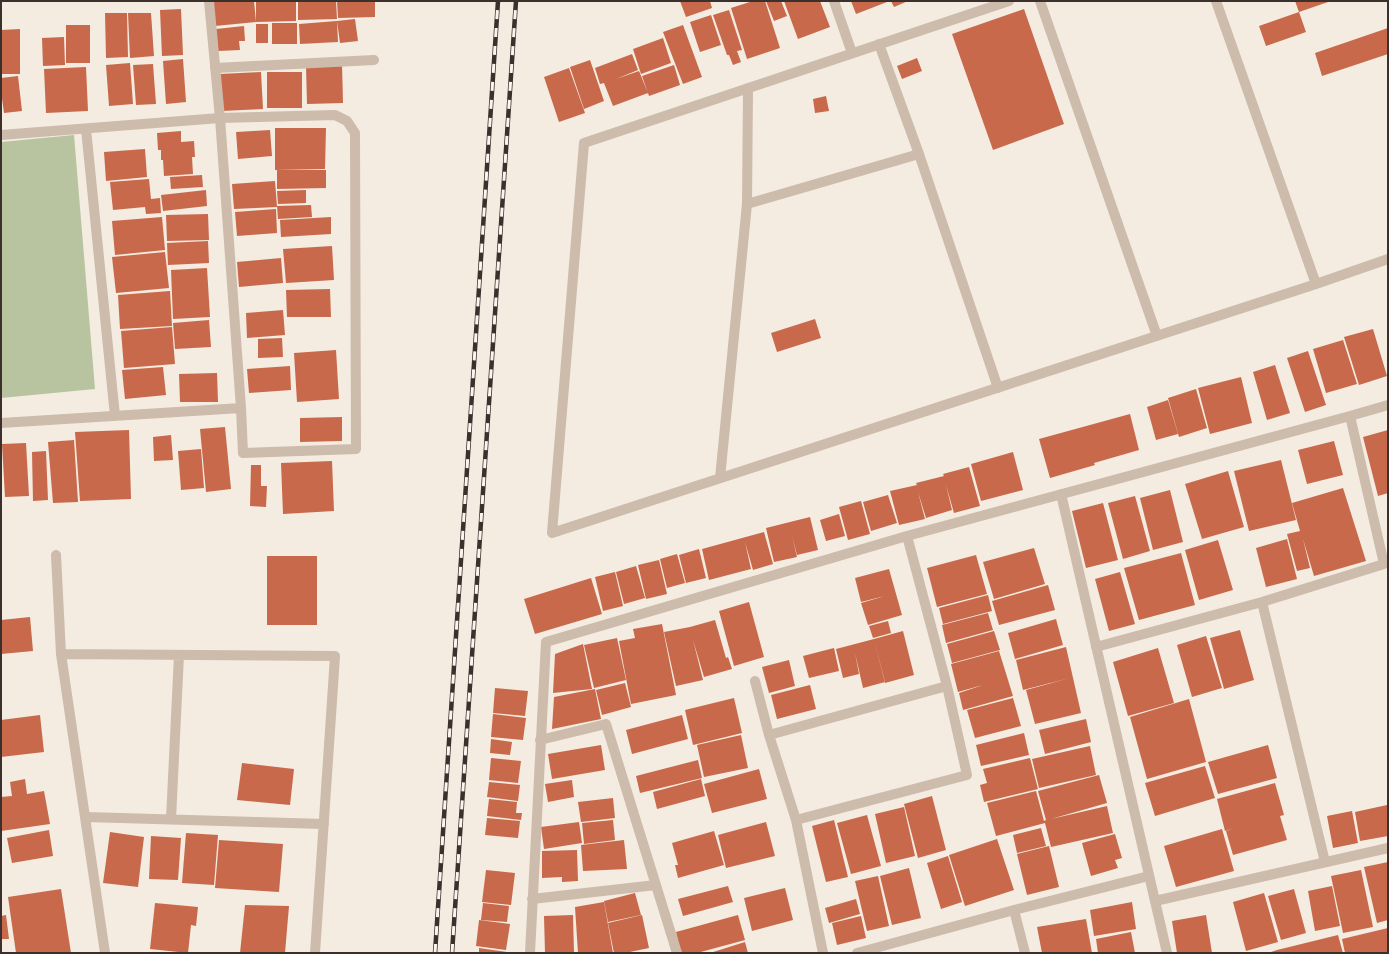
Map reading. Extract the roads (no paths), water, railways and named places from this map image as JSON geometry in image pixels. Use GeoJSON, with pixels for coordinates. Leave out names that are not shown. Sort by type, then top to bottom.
{"type":"FeatureCollection","features":[{"type":"Feature","properties":{"kind":"street"},"geometry":{"type":"LineString","coordinates":[[1,135],[220,118],[335,116],[347,121],[355,133],[356,449],[243,453],[220,118],[209,1]]}},
{"type":"Feature","properties":{"kind":"street"},"geometry":{"type":"LineString","coordinates":[[834,1],[852,54]]}},
{"type":"Feature","properties":{"kind":"street"},"geometry":{"type":"LineString","coordinates":[[1007,1],[584,143],[552,533],[1316,284],[1388,259]]}},
{"type":"Feature","properties":{"kind":"street"},"geometry":{"type":"LineString","coordinates":[[1040,1],[1157,336]]}},
{"type":"Feature","properties":{"kind":"street"},"geometry":{"type":"LineString","coordinates":[[1216,1],[1316,284]]}},
{"type":"Feature","properties":{"kind":"street"},"geometry":{"type":"LineString","coordinates":[[879,44],[919,154],[998,388]]}},
{"type":"Feature","properties":{"kind":"street"},"geometry":{"type":"LineString","coordinates":[[215,68],[374,60]]}},
{"type":"Feature","properties":{"kind":"street"},"geometry":{"type":"LineString","coordinates":[[720,478],[747,204],[748,88]]}},
{"type":"Feature","properties":{"kind":"street"},"geometry":{"type":"LineString","coordinates":[[86,129],[115,416]]}},
{"type":"Feature","properties":{"kind":"street"},"geometry":{"type":"LineString","coordinates":[[747,204],[919,154]]}},
{"type":"Feature","properties":{"kind":"street"},"geometry":{"type":"LineString","coordinates":[[530,953],[546,642],[907,536],[1388,405]]}},
{"type":"Feature","properties":{"kind":"street"},"geometry":{"type":"LineString","coordinates":[[1,423],[241,408]]}},
{"type":"Feature","properties":{"kind":"street"},"geometry":{"type":"LineString","coordinates":[[1096,647],[1262,602],[1384,564],[1350,416]]}},
{"type":"Feature","properties":{"kind":"street"},"geometry":{"type":"LineString","coordinates":[[1060,494],[1167,953]]}},
{"type":"Feature","properties":{"kind":"street"},"geometry":{"type":"LineString","coordinates":[[796,820],[967,775],[947,686],[907,536]]}},
{"type":"Feature","properties":{"kind":"street"},"geometry":{"type":"LineString","coordinates":[[56,556],[61,654],[105,953]]}},
{"type":"Feature","properties":{"kind":"street"},"geometry":{"type":"LineString","coordinates":[[1262,602],[1325,862]]}},
{"type":"Feature","properties":{"kind":"street"},"geometry":{"type":"LineString","coordinates":[[61,654],[335,656],[315,953]]}},
{"type":"Feature","properties":{"kind":"street"},"geometry":{"type":"LineString","coordinates":[[170,819],[179,655]]}},
{"type":"Feature","properties":{"kind":"street"},"geometry":{"type":"LineString","coordinates":[[755,681],[769,735],[796,820],[823,953]]}},
{"type":"Feature","properties":{"kind":"street"},"geometry":{"type":"LineString","coordinates":[[769,735],[947,686]]}},
{"type":"Feature","properties":{"kind":"street"},"geometry":{"type":"LineString","coordinates":[[540,740],[606,724],[677,953]]}},
{"type":"Feature","properties":{"kind":"street"},"geometry":{"type":"LineString","coordinates":[[86,816],[324,824]]}},
{"type":"Feature","properties":{"kind":"street"},"geometry":{"type":"LineString","coordinates":[[1155,901],[1388,848]]}},
{"type":"Feature","properties":{"kind":"street"},"geometry":{"type":"LineString","coordinates":[[857,953],[1014,910],[1149,876]]}},
{"type":"Feature","properties":{"kind":"street"},"geometry":{"type":"LineString","coordinates":[[532,899],[656,885]]}},
{"type":"Feature","properties":{"kind":"street"},"geometry":{"type":"LineString","coordinates":[[1014,910],[1025,953]]}},
{"type":"Feature","properties":{"kind":"railway"},"geometry":{"type":"LineString","coordinates":[[435,953],[498,1]]}},
{"type":"Feature","properties":{"kind":"railway"},"geometry":{"type":"LineString","coordinates":[[452,953],[516,1]]}}]}
